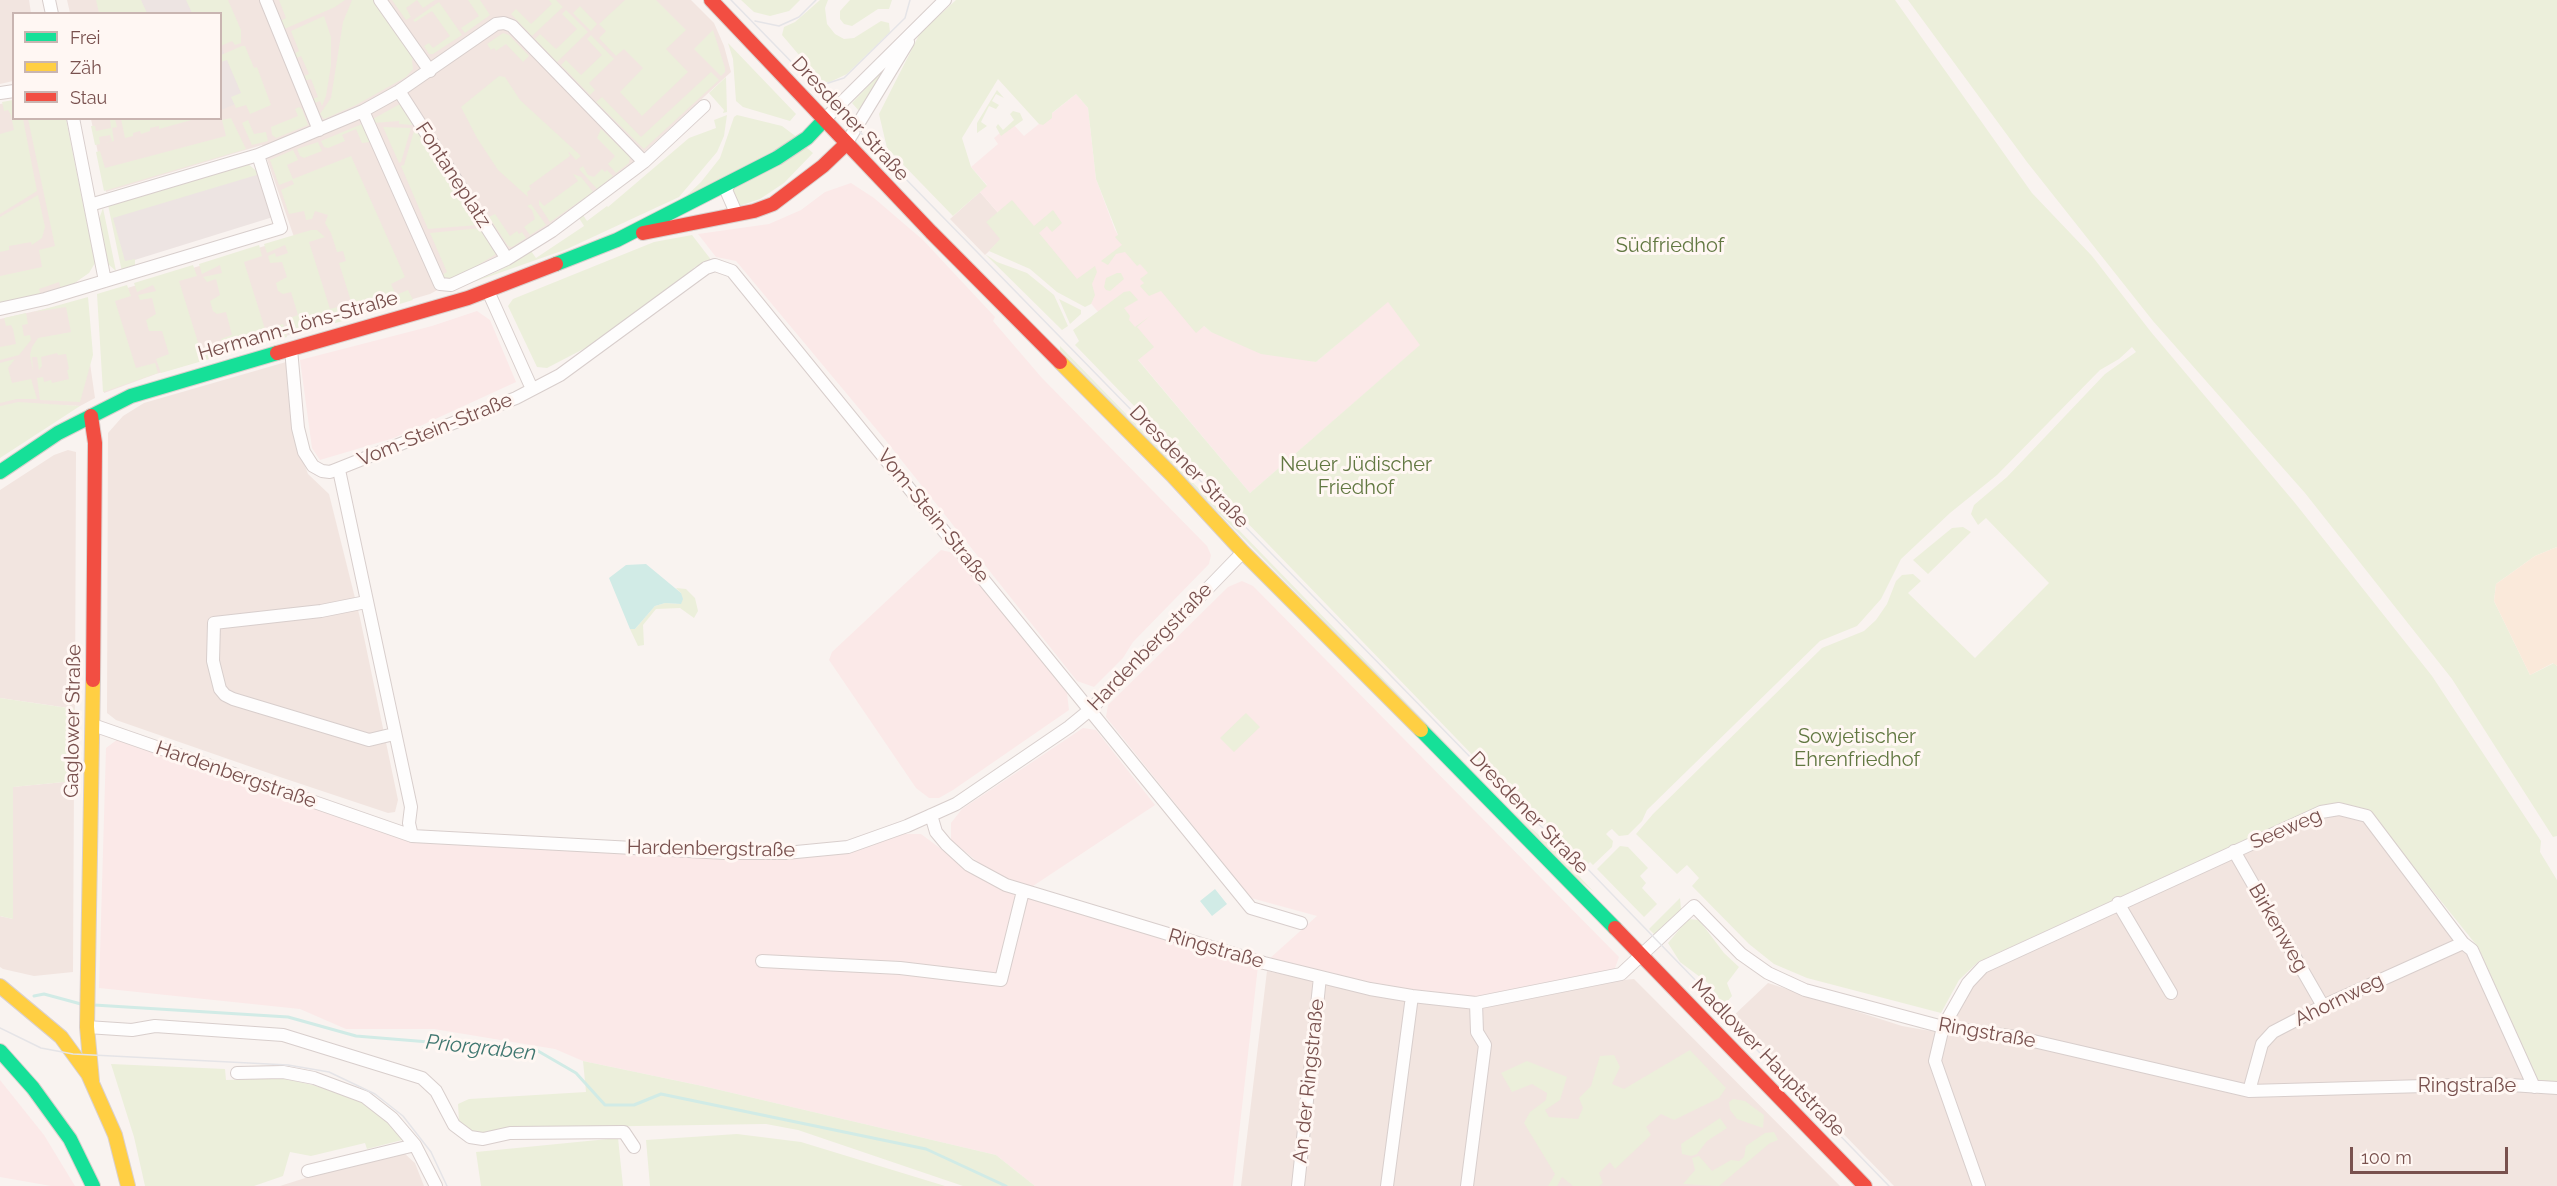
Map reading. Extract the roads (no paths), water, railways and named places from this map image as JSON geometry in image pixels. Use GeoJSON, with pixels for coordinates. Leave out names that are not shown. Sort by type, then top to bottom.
{"type":"FeatureCollection","features":[{"type":"Feature","properties":{"kind":"main road","name":"Dresdener Straße"},"geometry":{"type":"LineString","coordinates":[[711,0],[846,144],[1642,957]]}},
{"type":"Feature","properties":{"kind":"main road","name":"Hermann-Löns-Straße"},"geometry":{"type":"LineString","coordinates":[[0,472],[58,433],[155,387],[488,291],[617,240],[731,181],[807,138],[824,120]]}},
{"type":"Feature","properties":{"kind":"main road","name":"Hermann-Löns-Straße"},"geometry":{"type":"LineString","coordinates":[[617,240],[763,208],[791,192],[846,144]]}},
{"type":"Feature","properties":{"kind":"main road","name":"Gaglower Straße"},"geometry":{"type":"LineString","coordinates":[[91,416],[95,443],[88,999],[92,1081]]}},
{"type":"Feature","properties":{"kind":"main road","name":"Madlower Hauptstraße"},"geometry":{"type":"LineString","coordinates":[[1642,957],[1865,1186]]}},
{"type":"Feature","properties":{"kind":"main road"},"geometry":{"type":"LineString","coordinates":[[0,986],[61,1037],[92,1081],[115,1135],[128,1186]]}},
{"type":"Feature","properties":{"kind":"main road"},"geometry":{"type":"LineString","coordinates":[[61,1037],[88,1022]]}},
{"type":"Feature","properties":{"kind":"main road"},"geometry":{"type":"LineString","coordinates":[[0,1051],[33,1088],[70,1139],[93,1186]]}},
{"type":"Feature","properties":{"kind":"street"},"geometry":{"type":"LineString","coordinates":[[266,0],[319,130]]}},
{"type":"Feature","properties":{"kind":"street"},"geometry":{"type":"LineString","coordinates":[[380,0],[430,72]]}},
{"type":"Feature","properties":{"kind":"street","name":"Hermann-Löns-Straße"},"geometry":{"type":"LineString","coordinates":[[824,120],[945,0]]}},
{"type":"Feature","properties":{"kind":"street"},"geometry":{"type":"LineString","coordinates":[[90,205],[258,155],[363,111],[430,72],[496,24],[504,23],[512,26],[644,162]]}},
{"type":"Feature","properties":{"kind":"street","name":"Hermann-Löns-Straße"},"geometry":{"type":"LineString","coordinates":[[846,144],[917,26]]}},
{"type":"Feature","properties":{"kind":"street","name":"Fontaneplatz"},"geometry":{"type":"LineString","coordinates":[[399,92],[507,259]]}},
{"type":"Feature","properties":{"kind":"street"},"geometry":{"type":"LineString","coordinates":[[363,111],[440,284],[451,285],[507,259],[552,231],[644,162],[704,106]]}},
{"type":"Feature","properties":{"kind":"street"},"geometry":{"type":"LineString","coordinates":[[73,120],[105,281]]}},
{"type":"Feature","properties":{"kind":"street"},"geometry":{"type":"LineString","coordinates":[[0,309],[45,299],[281,228],[258,155]]}},
{"type":"Feature","properties":{"kind":"street"},"geometry":{"type":"LineString","coordinates":[[731,181],[726,190],[737,215]]}},
{"type":"Feature","properties":{"kind":"street","name":"Vom-Stein-Straße"},"geometry":{"type":"LineString","coordinates":[[291,349],[298,428],[304,452],[313,466],[321,471],[339,470],[532,389],[560,375],[699,272],[715,265],[732,271],[1251,908],[1301,923]]}},
{"type":"Feature","properties":{"kind":"street","name":"Vom-Stein-Straße"},"geometry":{"type":"LineString","coordinates":[[488,291],[532,389]]}},
{"type":"Feature","properties":{"kind":"street","name":"Vom-Stein-Straße"},"geometry":{"type":"LineString","coordinates":[[339,470],[411,807],[409,824],[412,836]]}},
{"type":"Feature","properties":{"kind":"street","name":"Hardenbergstraße"},"geometry":{"type":"LineString","coordinates":[[93,725],[412,836],[725,853],[786,853],[848,847],[956,804],[1091,710],[1243,552]]}},
{"type":"Feature","properties":{"kind":"street"},"geometry":{"type":"LineString","coordinates":[[366,602],[321,611],[214,623],[213,662],[220,689],[233,699],[369,740],[394,734]]}},
{"type":"Feature","properties":{"kind":"street","name":"Seeweg"},"geometry":{"type":"LineString","coordinates":[[1979,1186],[1935,1061],[1943,1027],[1968,983],[1983,967],[2118,903],[2321,812],[2339,809],[2367,816],[2463,943],[2472,950],[2534,1088]]}},
{"type":"Feature","properties":{"kind":"street","name":"Ringstraße"},"geometry":{"type":"LineString","coordinates":[[927,817],[946,844],[969,865],[1006,885],[1264,963],[1412,996],[1476,1003],[1621,974],[1642,957],[1694,906],[1742,954],[1768,973],[1805,990],[1943,1027],[2016,1037],[2249,1091],[2495,1084],[2557,1088]]}},
{"type":"Feature","properties":{"kind":"street","name":"Birkenweg"},"geometry":{"type":"LineString","coordinates":[[2234,851],[2323,1006]]}},
{"type":"Feature","properties":{"kind":"street"},"geometry":{"type":"LineString","coordinates":[[762,961],[900,968],[1001,980],[1023,891]]}},
{"type":"Feature","properties":{"kind":"street"},"geometry":{"type":"LineString","coordinates":[[2118,903],[2171,993]]}},
{"type":"Feature","properties":{"kind":"street","name":"Ahornweg"},"geometry":{"type":"LineString","coordinates":[[2249,1091],[2262,1044],[2273,1032],[2323,1006],[2463,943]]}},
{"type":"Feature","properties":{"kind":"street","name":"An der Ringstraße"},"geometry":{"type":"LineString","coordinates":[[1298,1186],[1320,977]]}},
{"type":"Feature","properties":{"kind":"street"},"geometry":{"type":"LineString","coordinates":[[1387,1186],[1412,996]]}},
{"type":"Feature","properties":{"kind":"street"},"geometry":{"type":"LineString","coordinates":[[1467,1186],[1485,1045],[1477,1032],[1476,1003]]}},
{"type":"Feature","properties":{"kind":"street"},"geometry":{"type":"LineString","coordinates":[[88,1022],[132,1030],[155,1026],[283,1035],[422,1078],[436,1091],[454,1125],[470,1137],[483,1139],[510,1133],[624,1132],[634,1147]]}},
{"type":"Feature","properties":{"kind":"street"},"geometry":{"type":"LineString","coordinates":[[237,1073],[283,1072],[338,1085],[365,1097],[392,1118],[415,1144],[436,1186]]}},
{"type":"Feature","properties":{"kind":"street"},"geometry":{"type":"LineString","coordinates":[[308,1171],[415,1144]]}},
{"type":"Feature","properties":{"kind":"water"},"geometry":{"type":"Polygon","coordinates":[[[646,564],[681,593],[683,599],[681,604],[665,603],[655,606],[635,629],[630,629],[609,578],[626,565],[646,564]]]}},
{"type":"Feature","properties":{"kind":"water"},"geometry":{"type":"Polygon","coordinates":[[[1215,889],[1227,904],[1212,916],[1200,901],[1215,889]]]}},
{"type":"Feature","properties":{"kind":"waterway","name":"Priorgraben"},"geometry":{"type":"LineString","coordinates":[[34,996],[44,994],[81,1004]]}},
{"type":"Feature","properties":{"kind":"waterway","name":"Priorgraben"},"geometry":{"type":"LineString","coordinates":[[94,1005],[288,1017],[356,1036],[538,1051],[576,1073],[605,1105],[634,1105],[661,1094],[926,1149],[1006,1186]]}},
{"type":"Feature","properties":{"kind":"tram line"},"geometry":{"type":"LineString","coordinates":[[731,0],[1517,805],[1577,858],[1702,987],[1727,1019],[1889,1186]]}},
{"type":"Feature","properties":{"kind":"tram line"},"geometry":{"type":"LineString","coordinates":[[755,21],[779,26],[799,17],[816,0]]}},
{"type":"Feature","properties":{"kind":"tram line"},"geometry":{"type":"LineString","coordinates":[[810,82],[822,85],[844,78],[905,18],[910,0]]}},
{"type":"Feature","properties":{"kind":"tram line"},"geometry":{"type":"LineString","coordinates":[[0,1028],[41,1048],[73,1054],[288,1065],[329,1072],[375,1094],[403,1116],[431,1152],[447,1186]]}},
{"type":"Feature","properties":{"kind":"park label","name":"Südfriedhof"},"geometry":{"type":"Point","coordinates":[1670,246]}},
{"type":"Feature","properties":{"kind":"park label","name":"Neuer Jüdischer Friedhof"},"geometry":{"type":"Point","coordinates":[1356,476]}},
{"type":"Feature","properties":{"kind":"park label","name":"Sowjetischer Ehrenfriedhof"},"geometry":{"type":"Point","coordinates":[1857,748]}}]}
